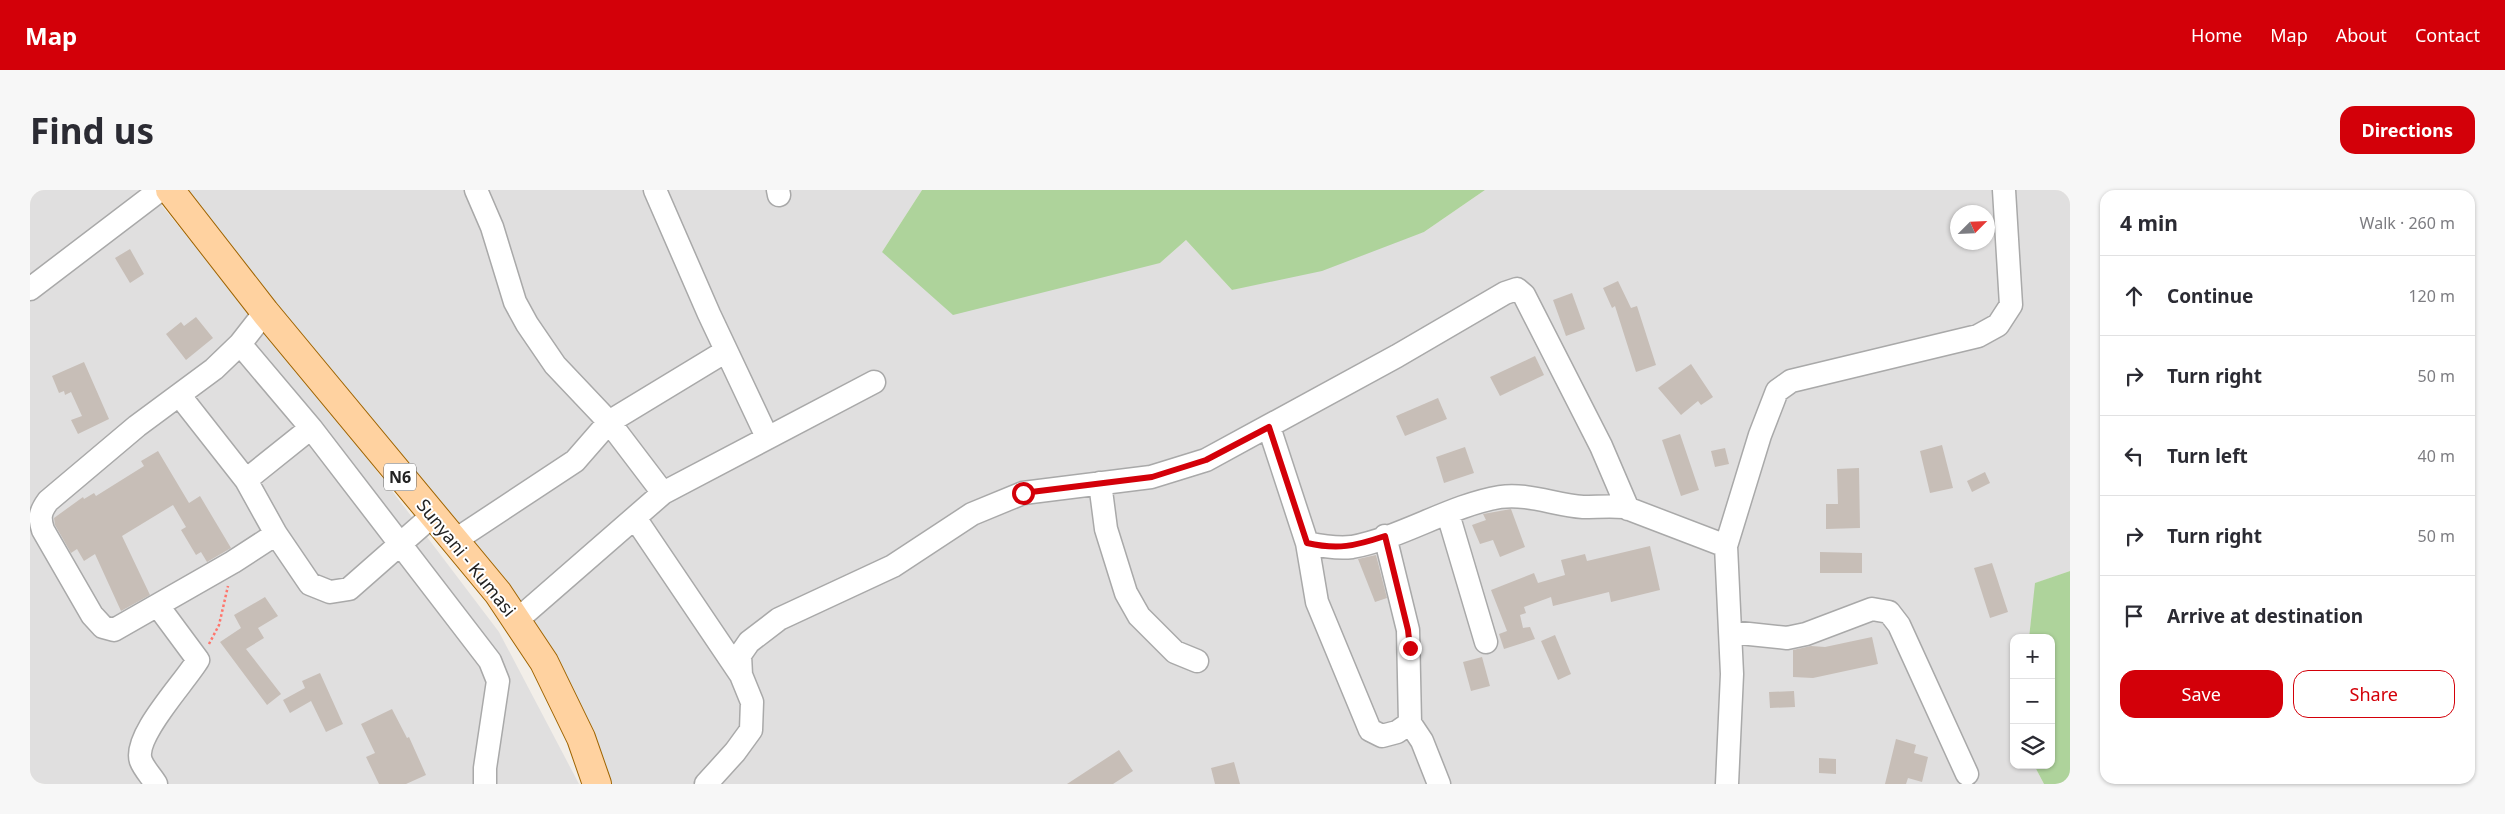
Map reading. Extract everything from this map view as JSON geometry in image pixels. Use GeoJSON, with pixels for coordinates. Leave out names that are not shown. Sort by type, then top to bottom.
{"type":"FeatureCollection","features":[{"type":"Feature","properties":{"kind":"main road","name":"Sunyani - Kumasi"},"geometry":{"type":"LineString","coordinates":[[170,190],[265,312],[432,516],[498,593],[544,662],[581,738],[597,784]]}},
{"type":"Feature","properties":{"kind":"street"},"geometry":{"type":"LineString","coordinates":[[30,289],[160,190]]}},
{"type":"Feature","properties":{"kind":"street"},"geometry":{"type":"LineString","coordinates":[[476,190],[492,227],[516,302],[527,324],[555,365],[609,422],[663,492]]}},
{"type":"Feature","properties":{"kind":"street"},"geometry":{"type":"LineString","coordinates":[[655,190],[726,351],[767,437]]}},
{"type":"Feature","properties":{"kind":"street"},"geometry":{"type":"LineString","coordinates":[[1727,784],[1732,674],[1726,546],[1760,435],[1777,391],[1791,381],[1978,336],[1998,325],[2011,305],[2004,190]]}},
{"type":"Feature","properties":{"kind":"street"},"geometry":{"type":"LineString","coordinates":[[741,674],[740,655],[749,642],[779,618],[893,566],[972,514],[1023,493],[1152,477],[1206,460],[1269,427],[1505,293],[1516,289],[1524,295],[1583,410],[1628,509]]}},
{"type":"Feature","properties":{"kind":"street"},"geometry":{"type":"LineString","coordinates":[[265,312],[240,344],[214,369],[137,426],[48,501],[40,512],[43,530],[92,615],[103,627],[114,630],[233,562],[276,534]]}},
{"type":"Feature","properties":{"kind":"street"},"geometry":{"type":"LineString","coordinates":[[240,344],[311,428],[481,646],[490,661],[498,681],[485,768],[485,784]]}},
{"type":"Feature","properties":{"kind":"street"},"geometry":{"type":"LineString","coordinates":[[454,540],[575,461],[609,422],[726,351]]}},
{"type":"Feature","properties":{"kind":"street"},"geometry":{"type":"LineString","coordinates":[[516,621],[663,492],[874,382]]}},
{"type":"Feature","properties":{"kind":"street"},"geometry":{"type":"LineString","coordinates":[[180,396],[246,480],[276,534],[310,584],[330,592],[349,589],[432,516]]}},
{"type":"Feature","properties":{"kind":"street"},"geometry":{"type":"LineString","coordinates":[[1269,427],[1307,543],[1317,602],[1370,730],[1382,736],[1397,732],[1410,723]]}},
{"type":"Feature","properties":{"kind":"street"},"geometry":{"type":"LineString","coordinates":[[246,480],[311,428]]}},
{"type":"Feature","properties":{"kind":"street"},"geometry":{"type":"LineString","coordinates":[[1100,483],[1106,529],[1126,593],[1139,616],[1169,647],[1175,652],[1198,661]]}},
{"type":"Feature","properties":{"kind":"street"},"geometry":{"type":"LineString","coordinates":[[1307,543],[1327,547],[1352,547],[1501,497],[1522,497],[1584,507],[1607,505],[1628,509],[1726,546]]}},
{"type":"Feature","properties":{"kind":"street"},"geometry":{"type":"LineString","coordinates":[[1448,514],[1486,642]]}},
{"type":"Feature","properties":{"kind":"street"},"geometry":{"type":"LineString","coordinates":[[635,518],[741,674],[752,702],[751,730],[736,752],[706,784]]}},
{"type":"Feature","properties":{"kind":"street"},"geometry":{"type":"LineString","coordinates":[[1385,536],[1408,630],[1410,723],[1422,741],[1439,784]]}},
{"type":"Feature","properties":{"kind":"street"},"geometry":{"type":"LineString","coordinates":[[156,784],[141,761],[139,747],[148,730],[198,660],[158,606]]}},
{"type":"Feature","properties":{"kind":"street"},"geometry":{"type":"LineString","coordinates":[[1730,632],[1787,638],[1806,634],[1872,609],[1888,612],[1899,625],[1967,774]]}},
{"type":"Feature","properties":{"kind":"path"},"geometry":{"type":"LineString","coordinates":[[198,660],[214,637],[219,625],[233,562]]}},
{"type":"Feature","properties":{"kind":"shaded area"},"geometry":{"type":"Polygon","coordinates":[[[30,190],[149,190],[349,434],[499,632],[579,784],[30,784],[30,190]]]}},
{"type":"Feature","properties":{"kind":"shaded area"},"geometry":{"type":"Polygon","coordinates":[[[182,190],[922,190],[882,252],[1160,263],[1186,240],[1232,290],[1424,232],[1485,190],[2070,190],[2070,571],[2036,583],[2030,634],[2010,634],[2010,769],[2036,769],[2044,784],[609,784],[528,615],[182,190]]]}},
{"type":"Feature","properties":{"kind":"green space"},"geometry":{"type":"Polygon","coordinates":[[[922,190],[1485,190],[1424,232],[1322,271],[1232,290],[1186,240],[1160,263],[953,315],[882,252],[922,190]]]}},
{"type":"Feature","properties":{"kind":"green space"},"geometry":{"type":"Polygon","coordinates":[[[2070,571],[2070,784],[2044,784],[2036,769],[2055,769],[2055,634],[2029,634],[2035,583],[2070,571]]]}},
{"type":"Feature","properties":{"kind":"building"},"geometry":{"type":"Polygon","coordinates":[[[130,249],[144,274],[130,283],[115,258],[130,249]]]}},
{"type":"Feature","properties":{"kind":"building"},"geometry":{"type":"Polygon","coordinates":[[[1618,281],[1631,308],[1637,306],[1656,365],[1636,372],[1615,306],[1612,308],[1603,288],[1618,281]]]}},
{"type":"Feature","properties":{"kind":"building"},"geometry":{"type":"Polygon","coordinates":[[[1572,293],[1585,329],[1566,336],[1553,300],[1572,293]]]}},
{"type":"Feature","properties":{"kind":"building"},"geometry":{"type":"Polygon","coordinates":[[[196,317],[213,338],[186,360],[166,334],[181,322],[184,326],[196,317]]]}},
{"type":"Feature","properties":{"kind":"building"},"geometry":{"type":"Polygon","coordinates":[[[1535,356],[1544,375],[1500,396],[1490,377],[1535,356]]]}},
{"type":"Feature","properties":{"kind":"building"},"geometry":{"type":"Polygon","coordinates":[[[84,362],[109,419],[78,434],[71,420],[82,416],[71,392],[65,395],[64,391],[59,393],[52,376],[84,362]]]}},
{"type":"Feature","properties":{"kind":"building"},"geometry":{"type":"Polygon","coordinates":[[[1691,364],[1713,397],[1701,405],[1698,401],[1681,415],[1658,388],[1691,364]]]}},
{"type":"Feature","properties":{"kind":"building"},"geometry":{"type":"Polygon","coordinates":[[[1438,398],[1447,419],[1405,436],[1396,416],[1438,398]]]}},
{"type":"Feature","properties":{"kind":"building"},"geometry":{"type":"Polygon","coordinates":[[[1680,434],[1699,490],[1681,496],[1662,440],[1680,434]]]}},
{"type":"Feature","properties":{"kind":"building"},"geometry":{"type":"Polygon","coordinates":[[[1942,445],[1953,488],[1930,493],[1920,451],[1942,445]]]}},
{"type":"Feature","properties":{"kind":"building"},"geometry":{"type":"Polygon","coordinates":[[[1465,447],[1474,473],[1444,483],[1436,457],[1465,447]]]}},
{"type":"Feature","properties":{"kind":"building"},"geometry":{"type":"Polygon","coordinates":[[[1725,448],[1729,464],[1715,467],[1711,451],[1725,448]]]}},
{"type":"Feature","properties":{"kind":"building"},"geometry":{"type":"Polygon","coordinates":[[[158,451],[189,503],[200,496],[231,548],[207,562],[201,552],[196,555],[181,530],[186,527],[173,505],[122,536],[150,595],[121,611],[95,554],[84,561],[77,549],[71,553],[55,525],[54,518],[83,497],[84,499],[94,493],[96,496],[144,466],[141,461],[158,451]]]}},
{"type":"Feature","properties":{"kind":"building"},"geometry":{"type":"Polygon","coordinates":[[[1859,468],[1860,528],[1826,529],[1826,504],[1838,504],[1837,469],[1859,468]]]}},
{"type":"Feature","properties":{"kind":"building"},"geometry":{"type":"Polygon","coordinates":[[[1985,472],[1990,483],[1972,492],[1967,481],[1985,472]]]}},
{"type":"Feature","properties":{"kind":"building"},"geometry":{"type":"Polygon","coordinates":[[[1511,509],[1525,547],[1500,557],[1493,540],[1480,544],[1472,525],[1486,520],[1483,514],[1511,509]]]}},
{"type":"Feature","properties":{"kind":"building"},"geometry":{"type":"Polygon","coordinates":[[[1650,546],[1660,590],[1611,602],[1609,592],[1553,606],[1551,597],[1524,607],[1526,613],[1520,615],[1523,628],[1530,627],[1535,639],[1504,649],[1499,634],[1507,631],[1491,590],[1534,573],[1538,583],[1565,575],[1561,560],[1585,554],[1587,561],[1650,546]]]}},
{"type":"Feature","properties":{"kind":"building"},"geometry":{"type":"Polygon","coordinates":[[[1820,552],[1862,553],[1862,573],[1820,573],[1820,552]]]}},
{"type":"Feature","properties":{"kind":"building"},"geometry":{"type":"Polygon","coordinates":[[[1376,555],[1387,598],[1375,602],[1358,559],[1376,555]]]}},
{"type":"Feature","properties":{"kind":"building"},"geometry":{"type":"Polygon","coordinates":[[[1992,563],[2008,612],[1990,618],[1974,568],[1992,563]]]}},
{"type":"Feature","properties":{"kind":"building"},"geometry":{"type":"Polygon","coordinates":[[[265,597],[278,616],[258,628],[264,638],[246,649],[281,694],[267,705],[220,642],[241,628],[234,615],[265,597]]]}},
{"type":"Feature","properties":{"kind":"building"},"geometry":{"type":"Polygon","coordinates":[[[1555,635],[1571,674],[1558,680],[1541,641],[1555,635]]]}},
{"type":"Feature","properties":{"kind":"building"},"geometry":{"type":"Polygon","coordinates":[[[1872,637],[1878,664],[1813,678],[1793,677],[1793,650],[1811,646],[1825,647],[1872,637]]]}},
{"type":"Feature","properties":{"kind":"building"},"geometry":{"type":"Polygon","coordinates":[[[1482,657],[1490,686],[1471,691],[1463,662],[1482,657]]]}},
{"type":"Feature","properties":{"kind":"building"},"geometry":{"type":"Polygon","coordinates":[[[320,673],[343,724],[326,732],[311,701],[290,713],[283,700],[305,688],[302,681],[320,673]]]}},
{"type":"Feature","properties":{"kind":"building"},"geometry":{"type":"Polygon","coordinates":[[[1794,691],[1795,707],[1770,708],[1769,692],[1794,691]]]}},
{"type":"Feature","properties":{"kind":"building"},"geometry":{"type":"Polygon","coordinates":[[[392,709],[407,738],[409,737],[426,775],[406,784],[379,784],[366,757],[375,753],[361,724],[392,709]]]}},
{"type":"Feature","properties":{"kind":"building"},"geometry":{"type":"Polygon","coordinates":[[[1896,739],[1916,745],[1914,753],[1928,757],[1922,782],[1908,778],[1906,784],[1885,784],[1896,739]]]}},
{"type":"Feature","properties":{"kind":"building"},"geometry":{"type":"Polygon","coordinates":[[[1119,750],[1133,771],[1113,784],[1067,784],[1119,750]]]}},
{"type":"Feature","properties":{"kind":"building"},"geometry":{"type":"Polygon","coordinates":[[[1819,758],[1836,759],[1836,774],[1819,773],[1819,758]]]}},
{"type":"Feature","properties":{"kind":"building"},"geometry":{"type":"Polygon","coordinates":[[[1234,762],[1240,784],[1215,784],[1211,768],[1234,762]]]}},
{"type":"Feature","properties":{"kind":"route"},"geometry":{"type":"LineString","coordinates":[[1023,493],[1152,477],[1206,460],[1269,427],[1307,543],[1327,547],[1352,547],[1385,536],[1408,630],[1410,648]]}}]}
